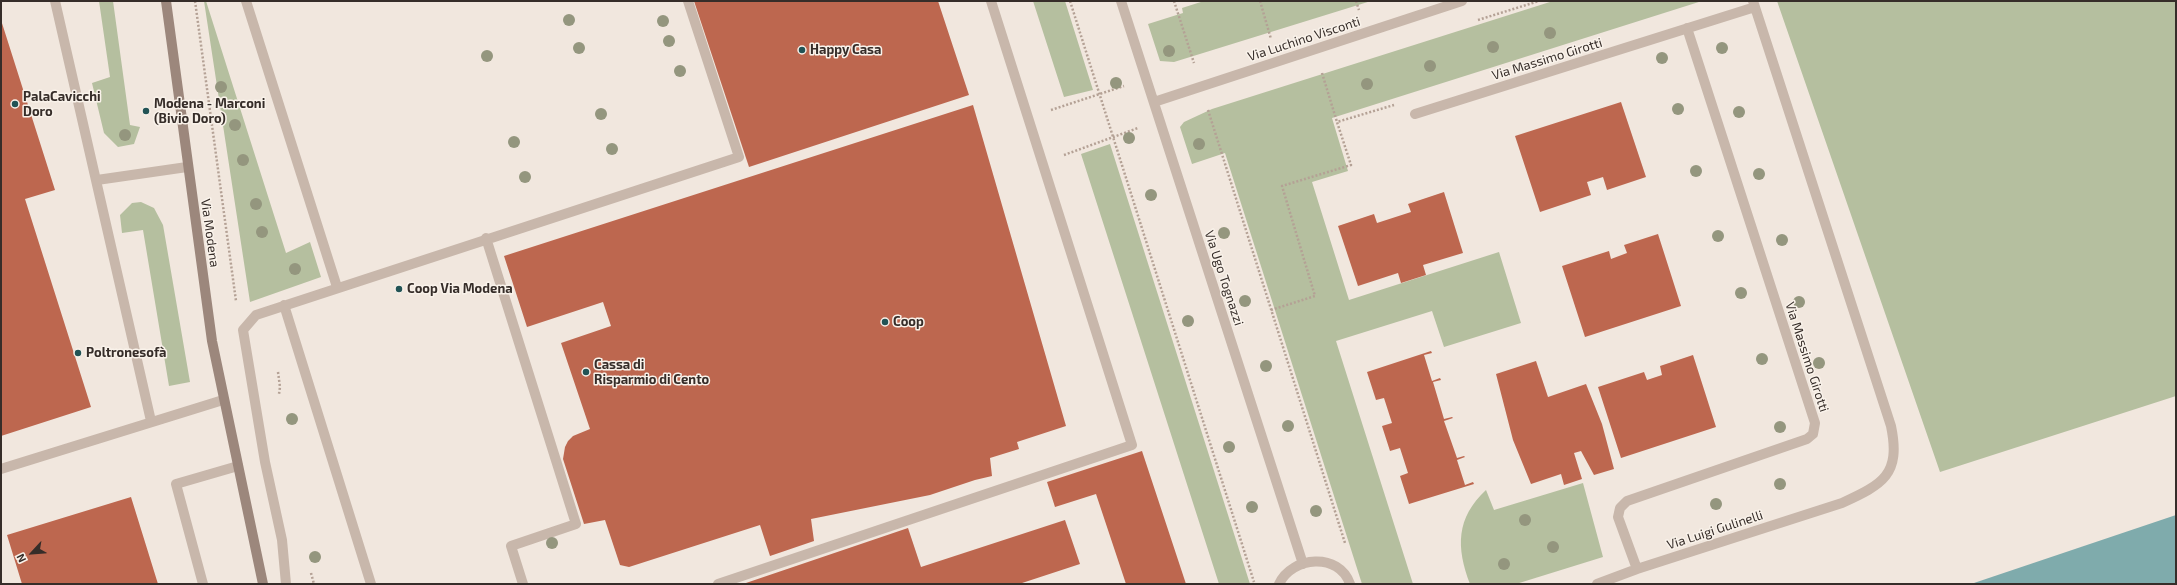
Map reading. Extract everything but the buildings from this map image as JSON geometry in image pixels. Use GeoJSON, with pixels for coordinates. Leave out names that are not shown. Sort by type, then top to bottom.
{"type":"FeatureCollection","features":[{"type":"Feature","properties":{"kind":"main road","name":"Via Modena"},"geometry":{"type":"LineString","coordinates":[[166,1],[212,341],[223,400],[263,584]]}},
{"type":"Feature","properties":{"kind":"street"},"geometry":{"type":"LineString","coordinates":[[55,1],[151,421]]}},
{"type":"Feature","properties":{"kind":"street"},"geometry":{"type":"LineString","coordinates":[[246,1],[337,287]]}},
{"type":"Feature","properties":{"kind":"street"},"geometry":{"type":"LineString","coordinates":[[286,584],[282,540],[265,462],[243,330],[256,315],[284,305],[486,238],[739,157],[688,1]]}},
{"type":"Feature","properties":{"kind":"street"},"geometry":{"type":"LineString","coordinates":[[718,584],[1132,445],[991,1]]}},
{"type":"Feature","properties":{"kind":"street","name":"Via Ugo Tognazzi"},"geometry":{"type":"LineString","coordinates":[[1121,1],[1303,564]]}},
{"type":"Feature","properties":{"kind":"street","name":"Via Luchino Visconti"},"geometry":{"type":"LineString","coordinates":[[1154,102],[1462,1]]}},
{"type":"Feature","properties":{"kind":"street","name":"Via Massimo Girotti"},"geometry":{"type":"LineString","coordinates":[[1415,114],[1687,28],[1754,4],[1891,426],[1895,447],[1892,464],[1884,480],[1867,492],[1842,503]]}},
{"type":"Feature","properties":{"kind":"street","name":"Via Massimo Girotti"},"geometry":{"type":"LineString","coordinates":[[1637,569],[1618,517],[1620,508],[1627,501],[1801,441],[1813,434],[1815,424],[1687,28]]}},
{"type":"Feature","properties":{"kind":"street"},"geometry":{"type":"LineString","coordinates":[[97,180],[188,167]]}},
{"type":"Feature","properties":{"kind":"street"},"geometry":{"type":"LineString","coordinates":[[486,238],[576,524],[511,546],[523,584]]}},
{"type":"Feature","properties":{"kind":"street"},"geometry":{"type":"LineString","coordinates":[[284,305],[370,584]]}},
{"type":"Feature","properties":{"kind":"street"},"geometry":{"type":"LineString","coordinates":[[1,469],[151,421],[223,400]]}},
{"type":"Feature","properties":{"kind":"street"},"geometry":{"type":"LineString","coordinates":[[203,584],[176,484],[238,466]]}},
{"type":"Feature","properties":{"kind":"street","name":"Via Luigi Gulinelli"},"geometry":{"type":"LineString","coordinates":[[1596,584],[1637,569],[1842,503]]}},
{"type":"Feature","properties":{"kind":"street"},"geometry":{"type":"LineString","coordinates":[[1279,584],[1288,571],[1314,560],[1329,563],[1346,576],[1350,584]]}},
{"type":"Feature","properties":{"kind":"path"},"geometry":{"type":"LineString","coordinates":[[1070,1],[1255,584]]}},
{"type":"Feature","properties":{"kind":"path"},"geometry":{"type":"LineString","coordinates":[[1174,1],[1195,66]]}},
{"type":"Feature","properties":{"kind":"path"},"geometry":{"type":"LineString","coordinates":[[1260,1],[1272,41]]}},
{"type":"Feature","properties":{"kind":"path"},"geometry":{"type":"LineString","coordinates":[[1356,1],[1359,13]]}},
{"type":"Feature","properties":{"kind":"path"},"geometry":{"type":"LineString","coordinates":[[1472,22],[1539,1]]}},
{"type":"Feature","properties":{"kind":"path"},"geometry":{"type":"LineString","coordinates":[[1321,70],[1337,122]]}},
{"type":"Feature","properties":{"kind":"path"},"geometry":{"type":"LineString","coordinates":[[1028,117],[1146,79]]}},
{"type":"Feature","properties":{"kind":"path"},"geometry":{"type":"LineString","coordinates":[[1207,105],[1346,546]]}},
{"type":"Feature","properties":{"kind":"path"},"geometry":{"type":"LineString","coordinates":[[1043,162],[1160,120]]}},
{"type":"Feature","properties":{"kind":"green space"},"geometry":{"type":"Polygon","coordinates":[[[99,1],[113,1],[130,125],[140,127],[134,144],[118,147],[104,133],[92,83],[110,77],[99,1]]]}},
{"type":"Feature","properties":{"kind":"green space"},"geometry":{"type":"Polygon","coordinates":[[[204,1],[206,1],[286,253],[310,242],[321,277],[250,302],[204,1]]]}},
{"type":"Feature","properties":{"kind":"green space"},"geometry":{"type":"Polygon","coordinates":[[[1033,1],[1065,1],[1093,90],[1064,97],[1033,1]]]}},
{"type":"Feature","properties":{"kind":"green space"},"geometry":{"type":"Polygon","coordinates":[[[1204,1],[1371,1],[1174,62],[1160,61],[1148,24],[1183,13],[1182,8],[1204,1]]]}},
{"type":"Feature","properties":{"kind":"green space"},"geometry":{"type":"Polygon","coordinates":[[[1553,1],[1702,1],[1332,118],[1348,171],[1312,182],[1349,300],[1499,252],[1521,323],[1444,347],[1432,311],[1336,341],[1413,584],[1362,584],[1225,153],[1192,164],[1180,127],[1184,122],[1212,109],[1553,1]]]}},
{"type":"Feature","properties":{"kind":"green space"},"geometry":{"type":"Polygon","coordinates":[[[1777,1],[2176,1],[2176,396],[1940,472],[1777,1]]]}},
{"type":"Feature","properties":{"kind":"green space"},"geometry":{"type":"Polygon","coordinates":[[[1110,144],[1250,584],[1219,584],[1081,154],[1110,144]]]}},
{"type":"Feature","properties":{"kind":"green space"},"geometry":{"type":"Polygon","coordinates":[[[141,202],[154,208],[163,225],[190,382],[169,386],[143,230],[122,233],[120,215],[132,203],[141,202]]]}},
{"type":"Feature","properties":{"kind":"green space"},"geometry":{"type":"Polygon","coordinates":[[[1583,483],[1603,557],[1516,584],[1470,584],[1462,558],[1461,545],[1464,522],[1469,511],[1486,490],[1494,510],[1583,483]]]}},
{"type":"Feature","properties":{"kind":"water"},"geometry":{"type":"Polygon","coordinates":[[[2176,515],[2176,584],[1971,584],[2176,515]]]}},
{"type":"Feature","properties":{"kind":"place","name":"Happy Casa"},"geometry":{"type":"Point","coordinates":[802,50]}},
{"type":"Feature","properties":{"kind":"place","name":"PalaCavicchi Doro"},"geometry":{"type":"Point","coordinates":[15,104]}},
{"type":"Feature","properties":{"kind":"place","name":"Modena - Marconi (Bivio Doro)"},"geometry":{"type":"Point","coordinates":[146,111]}},
{"type":"Feature","properties":{"kind":"place","name":"Coop Via Modena"},"geometry":{"type":"Point","coordinates":[399,289]}},
{"type":"Feature","properties":{"kind":"place","name":"Coop"},"geometry":{"type":"Point","coordinates":[885,322]}},
{"type":"Feature","properties":{"kind":"place","name":"Poltronesofà"},"geometry":{"type":"Point","coordinates":[78,353]}},
{"type":"Feature","properties":{"kind":"place","name":"Cassa di Risparmio di Cento"},"geometry":{"type":"Point","coordinates":[586,372]}}]}
